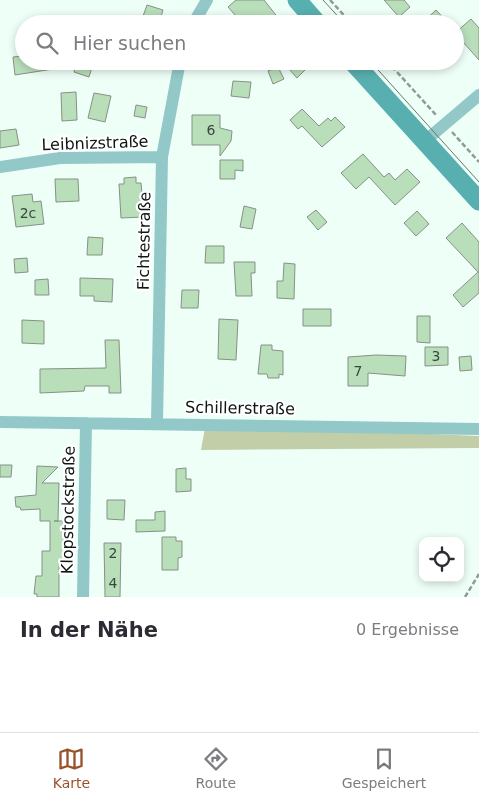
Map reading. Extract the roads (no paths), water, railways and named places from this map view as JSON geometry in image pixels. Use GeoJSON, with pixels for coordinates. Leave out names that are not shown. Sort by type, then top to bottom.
{"type":"FeatureCollection","features":[{"type":"Feature","properties":{"kind":"main road"},"geometry":{"type":"LineString","coordinates":[[296,0],[310,15]]}},
{"type":"Feature","properties":{"kind":"main road"},"geometry":{"type":"LineString","coordinates":[[360,70],[479,201]]}},
{"type":"Feature","properties":{"kind":"street"},"geometry":{"type":"LineString","coordinates":[[198,15],[207,0]]}},
{"type":"Feature","properties":{"kind":"street","name":"Fichtestraße"},"geometry":{"type":"LineString","coordinates":[[157,422],[162,157],[178,70]]}},
{"type":"Feature","properties":{"kind":"street"},"geometry":{"type":"LineString","coordinates":[[425,141],[479,95]]}},
{"type":"Feature","properties":{"kind":"street","name":"Leibnizstraße"},"geometry":{"type":"LineString","coordinates":[[0,167],[60,158],[162,157]]}},
{"type":"Feature","properties":{"kind":"street","name":"Schillerstraße"},"geometry":{"type":"LineString","coordinates":[[0,422],[157,422],[479,429]]}},
{"type":"Feature","properties":{"kind":"street","name":"Klopstockstraße"},"geometry":{"type":"LineString","coordinates":[[83,597],[86,423]]}},
{"type":"Feature","properties":{"kind":"tram line"},"geometry":{"type":"LineString","coordinates":[[323,0],[337,15]]}},
{"type":"Feature","properties":{"kind":"tram line"},"geometry":{"type":"LineString","coordinates":[[378,70],[479,182]]}}]}
